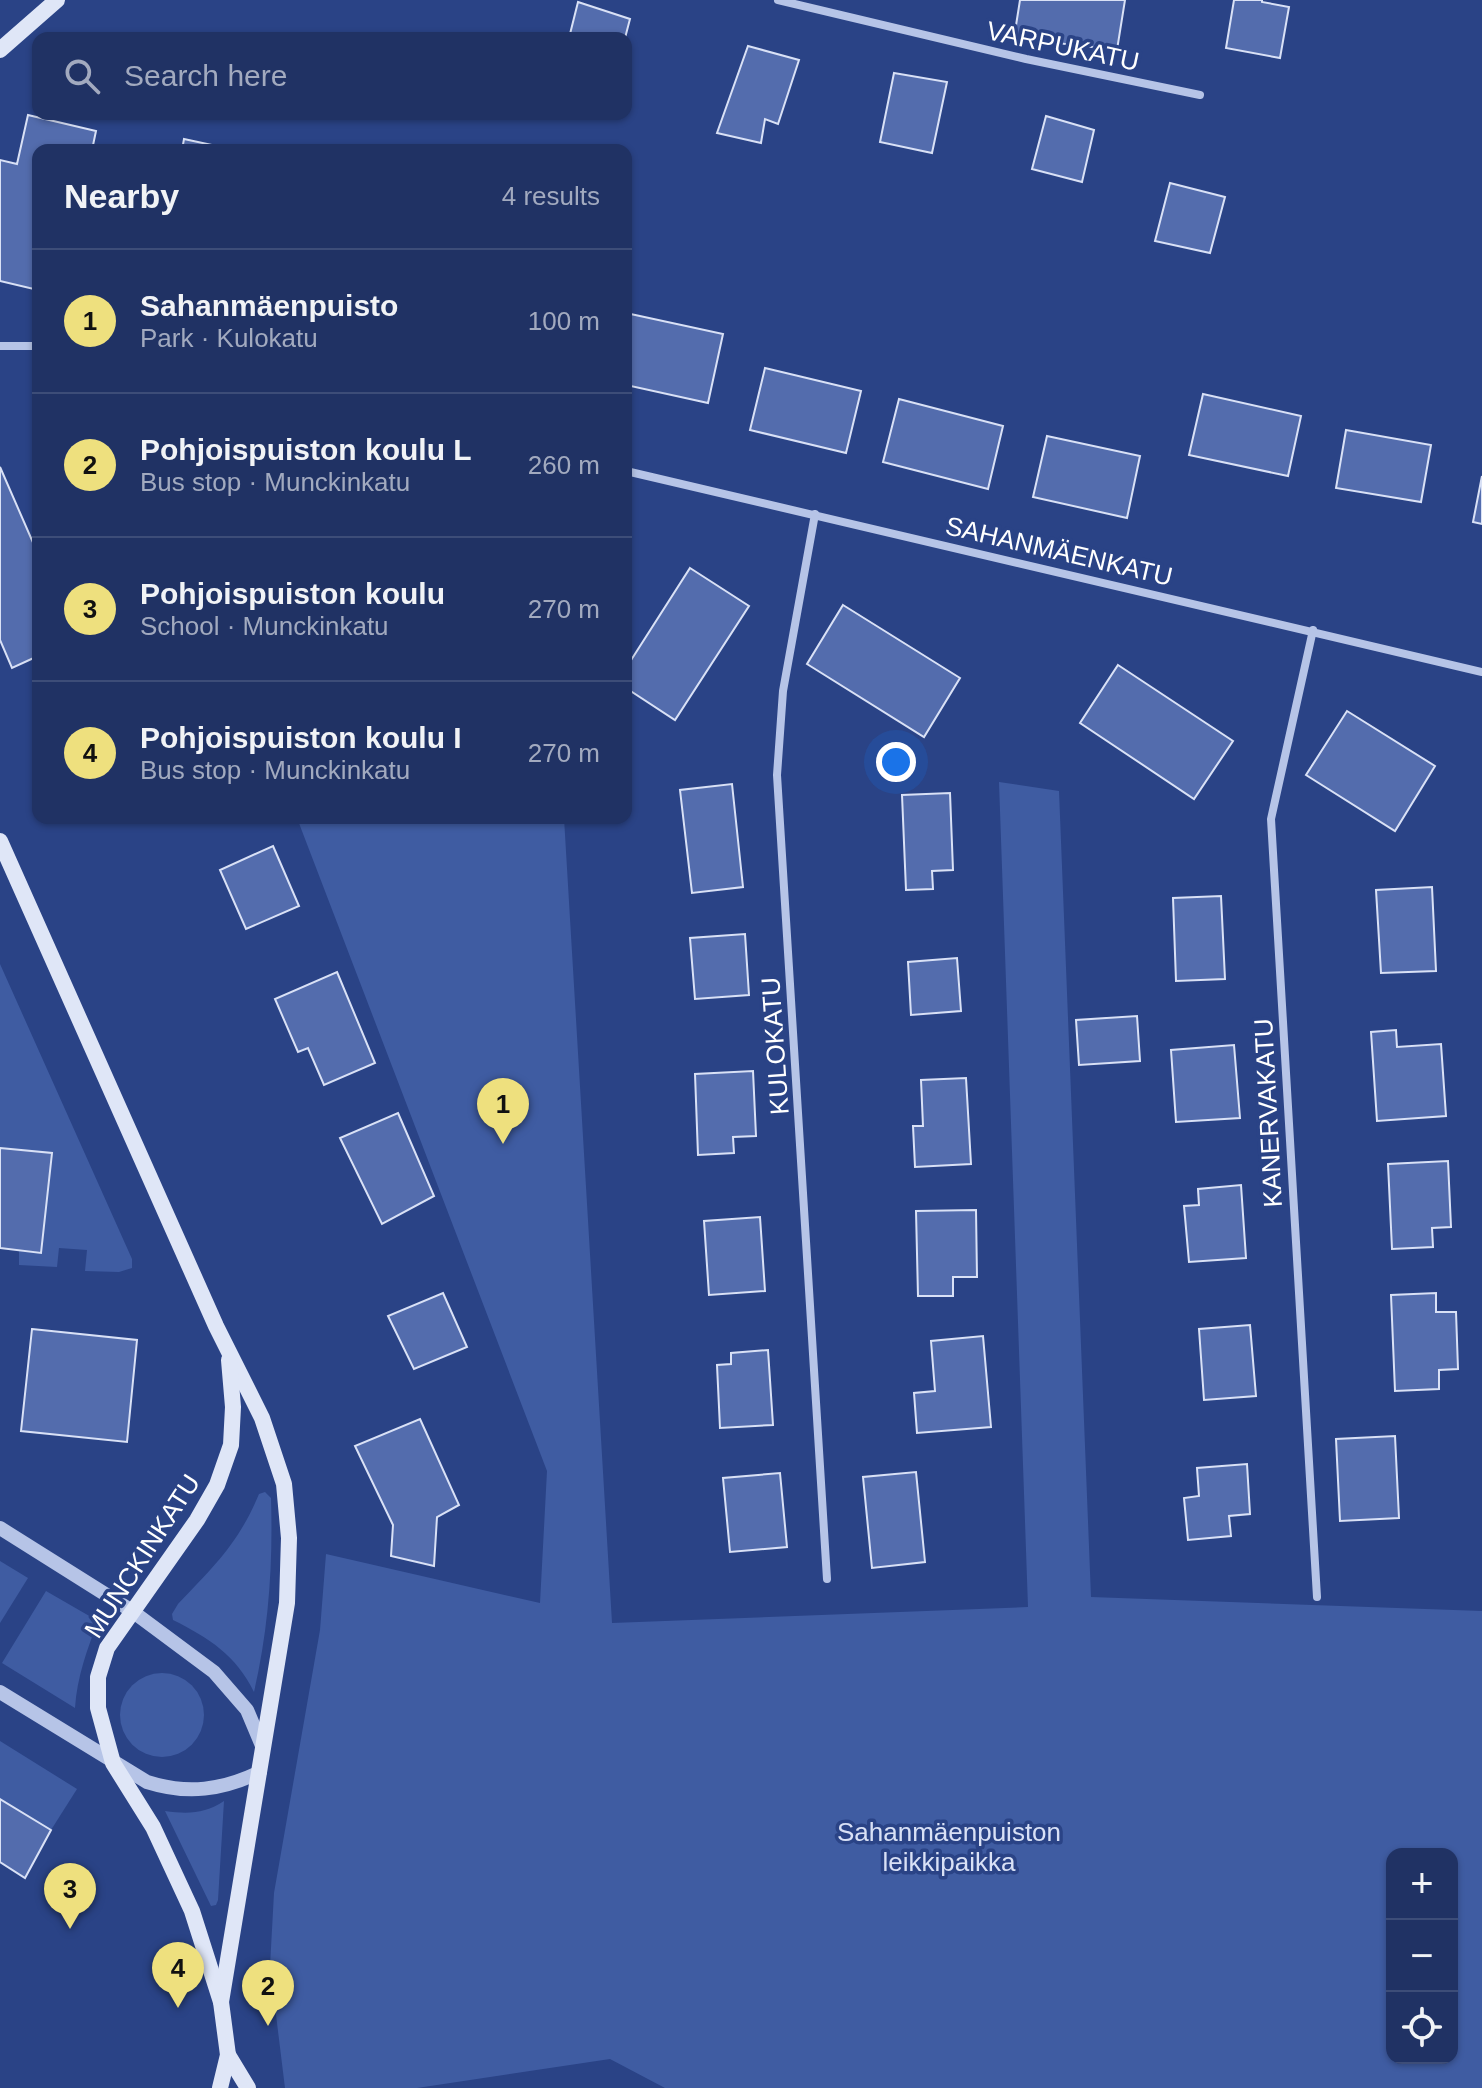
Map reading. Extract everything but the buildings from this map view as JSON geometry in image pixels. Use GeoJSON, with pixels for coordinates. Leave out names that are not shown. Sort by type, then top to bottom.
{"type":"FeatureCollection","features":[{"type":"Feature","properties":{"kind":"main road"},"geometry":{"type":"LineString","coordinates":[[0,50],[57,0]]}},
{"type":"Feature","properties":{"kind":"main road","name":"MUNCKINKATU"},"geometry":{"type":"LineString","coordinates":[[0,841],[266,1431],[284,1484],[289,1538],[287,1603],[221,2002]]}},
{"type":"Feature","properties":{"kind":"main road","name":"MUNCKINKATU"},"geometry":{"type":"LineString","coordinates":[[220,2088],[228,2055],[221,2002],[192,1911],[153,1827],[113,1763],[98,1708],[98,1677],[107,1648],[197,1520],[217,1485],[231,1445],[233,1407],[228,1351]]}},
{"type":"Feature","properties":{"kind":"main road","name":"MUNCKINKATU"},"geometry":{"type":"LineString","coordinates":[[228,2055],[248,2088]]}},
{"type":"Feature","properties":{"kind":"street","name":"VARPUKATU"},"geometry":{"type":"LineString","coordinates":[[778,0],[1026,59],[1200,95]]}},
{"type":"Feature","properties":{"kind":"street"},"geometry":{"type":"LineString","coordinates":[[0,346],[32,346]]}},
{"type":"Feature","properties":{"kind":"street","name":"SAHANMÄENKATU"},"geometry":{"type":"LineString","coordinates":[[632,472],[1482,672]]}},
{"type":"Feature","properties":{"kind":"street","name":"KULOKATU"},"geometry":{"type":"LineString","coordinates":[[815,514],[783,691],[777,775],[827,1579]]}},
{"type":"Feature","properties":{"kind":"street","name":"KANERVAKATU"},"geometry":{"type":"LineString","coordinates":[[1313,630],[1271,819],[1317,1597]]}},
{"type":"Feature","properties":{"kind":"street"},"geometry":{"type":"LineString","coordinates":[[0,1528],[132,1611],[214,1672],[247,1710],[264,1749]]}},
{"type":"Feature","properties":{"kind":"street"},"geometry":{"type":"LineString","coordinates":[[0,1692],[147,1782],[174,1790],[215,1788],[260,1772]]}},
{"type":"Feature","properties":{"kind":"green space","name":"Sahanmäenpuiston leikkipaikka"},"geometry":{"type":"Polygon","coordinates":[[[999,782],[1059,791],[1091,1597],[1482,1611],[1482,2088],[665,2088],[610,2059],[417,2088],[285,2088],[270,1966],[274,1893],[320,1630],[326,1554],[540,1603],[547,1471],[299,824],[564,824],[612,1623],[1028,1607],[999,782]]]}},
{"type":"Feature","properties":{"kind":"green space"},"geometry":{"type":"Polygon","coordinates":[[[0,964],[132,1259],[132,1268],[119,1272],[85,1271],[87,1250],[59,1248],[57,1267],[19,1265],[19,1251],[41,1253],[51,1153],[0,1148],[0,964]]]}},
{"type":"Feature","properties":{"kind":"green space"},"geometry":{"type":"Polygon","coordinates":[[[265,1492],[271,1498],[270,1571],[263,1644],[254,1692],[230,1658],[210,1641],[173,1620],[172,1614],[224,1553],[243,1527],[259,1494],[265,1492]]]}},
{"type":"Feature","properties":{"kind":"green space"},"geometry":{"type":"Polygon","coordinates":[[[0,1561],[28,1578],[0,1623],[0,1561]]]}},
{"type":"Feature","properties":{"kind":"green space"},"geometry":{"type":"Polygon","coordinates":[[[46,1591],[98,1621],[80,1674],[75,1708],[2,1663],[46,1591]]]}},
{"type":"Feature","properties":{"kind":"green space"},"geometry":{"type":"Polygon","coordinates":[[[154,1673],[170,1673],[186,1680],[197,1691],[204,1715],[201,1731],[192,1745],[170,1757],[154,1757],[138,1750],[127,1739],[120,1723],[120,1707],[127,1691],[138,1680],[154,1673]]]}},
{"type":"Feature","properties":{"kind":"green space"},"geometry":{"type":"Polygon","coordinates":[[[0,1741],[77,1789],[51,1830],[0,1799],[0,1741]]]}},
{"type":"Feature","properties":{"kind":"green space"},"geometry":{"type":"Polygon","coordinates":[[[224,1801],[218,1900],[216,1905],[211,1906],[165,1811],[196,1812],[224,1801]]]}},
{"type":"Feature","properties":{"kind":"place","name":"Sahanmäenpuisto"},"geometry":{"type":"Point","coordinates":[503,1144]}},
{"type":"Feature","properties":{"kind":"place","name":"Pohjoispuiston koulu"},"geometry":{"type":"Point","coordinates":[70,1929]}},
{"type":"Feature","properties":{"kind":"place","name":"Pohjoispuiston koulu I"},"geometry":{"type":"Point","coordinates":[178,2008]}},
{"type":"Feature","properties":{"kind":"place","name":"Pohjoispuiston koulu L"},"geometry":{"type":"Point","coordinates":[268,2026]}}]}
